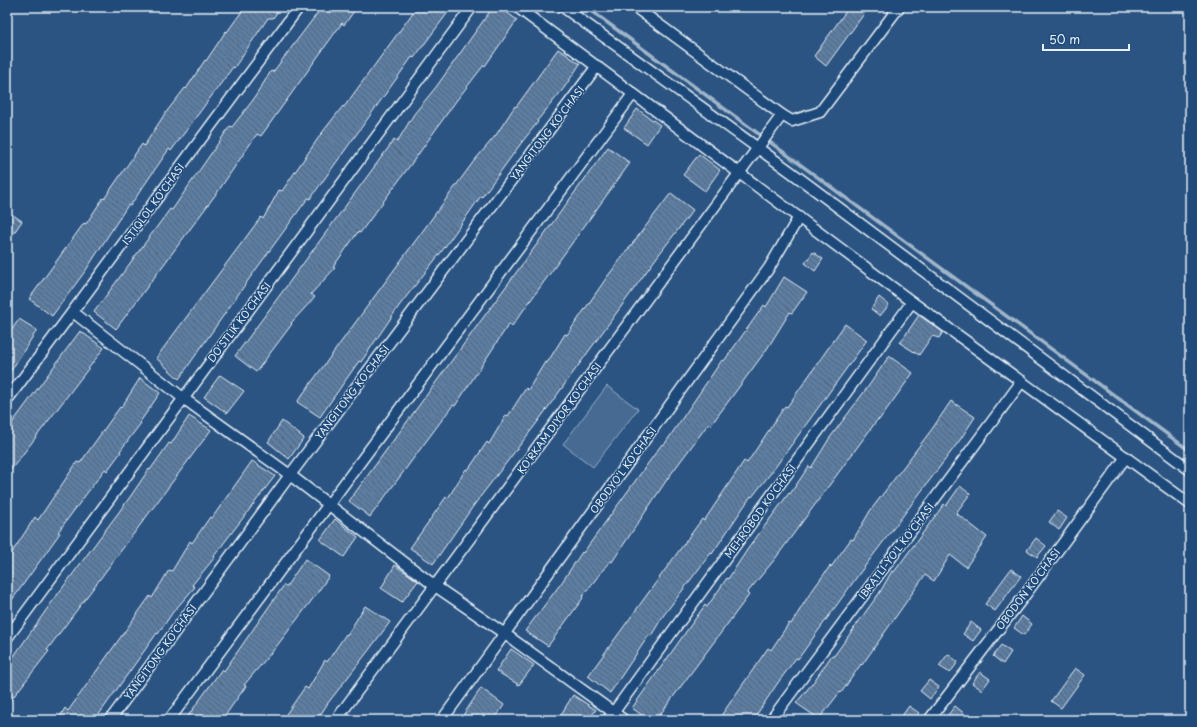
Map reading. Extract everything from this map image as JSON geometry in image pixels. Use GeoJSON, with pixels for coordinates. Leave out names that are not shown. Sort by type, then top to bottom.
{"type":"FeatureCollection","features":[{"type":"Feature","properties":{"kind":"street","name":"ISTIQLOL KO'CHASI"},"geometry":{"type":"LineString","coordinates":[[7,400],[299,7]]}},
{"type":"Feature","properties":{"kind":"street","name":"DO'STLIK KO'CHASI"},"geometry":{"type":"LineString","coordinates":[[7,638],[472,7]]}},
{"type":"Feature","properties":{"kind":"street"},"geometry":{"type":"LineString","coordinates":[[517,7],[912,302],[1190,504]]}},
{"type":"Feature","properties":{"kind":"street"},"geometry":{"type":"LineString","coordinates":[[563,7],[758,148],[1190,470]]}},
{"type":"Feature","properties":{"kind":"street"},"geometry":{"type":"LineString","coordinates":[[637,8],[792,121],[820,112],[899,7]]}},
{"type":"Feature","properties":{"kind":"street","name":"YANGITONG KO'CHASI"},"geometry":{"type":"LineString","coordinates":[[110,720],[290,475],[597,66]]}},
{"type":"Feature","properties":{"kind":"street"},"geometry":{"type":"LineString","coordinates":[[169,720],[327,504],[633,94]]}},
{"type":"Feature","properties":{"kind":"street","name":"KO'RKAM DIYOR KO'CHASI"},"geometry":{"type":"LineString","coordinates":[[336,720],[782,115]]}},
{"type":"Feature","properties":{"kind":"street","name":"OBODYO'L KO'CHASI"},"geometry":{"type":"LineString","coordinates":[[442,720],[769,268],[799,217]]}},
{"type":"Feature","properties":{"kind":"street","name":"MEHROBOD KO'CHASI"},"geometry":{"type":"LineString","coordinates":[[611,716],[912,302]]}},
{"type":"Feature","properties":{"kind":"street"},"geometry":{"type":"LineString","coordinates":[[73,312],[183,398],[290,475],[435,586],[505,634],[611,716],[624,720]]}},
{"type":"Feature","properties":{"kind":"street","name":"IBRATLI-YO'L KO'CHASI"},"geometry":{"type":"LineString","coordinates":[[771,720],[1022,381]]}},
{"type":"Feature","properties":{"kind":"street","name":"OBODON KO'CHASI"},"geometry":{"type":"LineString","coordinates":[[929,720],[1025,595],[1126,457]]}},
{"type":"Feature","properties":{"kind":"shaded area"},"geometry":{"type":"Polygon","coordinates":[[[607,386],[638,409],[593,467],[563,444],[607,386]]]}},
{"type":"Feature","properties":{"kind":"building"},"geometry":{"type":"Polygon","coordinates":[[[245,7],[281,7],[273,18],[268,18],[234,68],[233,67],[171,151],[169,149],[130,206],[128,205],[86,270],[52,316],[29,299],[84,223],[86,224],[142,144],[144,146],[164,115],[185,88],[186,89],[205,60],[206,61],[226,31],[227,32],[245,7]]]}},
{"type":"Feature","properties":{"kind":"building"},"geometry":{"type":"Polygon","coordinates":[[[322,7],[357,7],[344,25],[342,23],[261,136],[257,134],[219,190],[116,329],[94,312],[170,209],[172,210],[230,126],[232,127],[253,100],[271,71],[273,72],[322,7]]]}},
{"type":"Feature","properties":{"kind":"building"},"geometry":{"type":"Polygon","coordinates":[[[417,7],[452,7],[414,58],[412,57],[310,199],[308,198],[179,379],[156,358],[261,217],[263,219],[279,190],[282,191],[321,134],[343,106],[344,107],[417,7]]]}},
{"type":"Feature","properties":{"kind":"building"},"geometry":{"type":"Polygon","coordinates":[[[493,7],[500,7],[517,20],[485,66],[484,65],[456,101],[360,233],[358,232],[333,267],[335,268],[311,294],[315,297],[291,323],[292,324],[256,372],[235,356],[394,140],[397,142],[414,114],[436,87],[493,7]]]}},
{"type":"Feature","properties":{"kind":"building"},"geometry":{"type":"Polygon","coordinates":[[[849,7],[869,7],[826,66],[814,56],[849,7]]]}},
{"type":"Feature","properties":{"kind":"building"},"geometry":{"type":"Polygon","coordinates":[[[558,49],[580,64],[564,88],[537,121],[538,122],[482,197],[481,196],[442,251],[399,306],[361,362],[359,361],[320,417],[297,402],[474,161],[496,135],[515,106],[516,107],[558,49]]]}},
{"type":"Feature","properties":{"kind":"building"},"geometry":{"type":"Polygon","coordinates":[[[637,109],[660,125],[647,144],[624,128],[637,109]]]}},
{"type":"Feature","properties":{"kind":"building"},"geometry":{"type":"Polygon","coordinates":[[[608,147],[630,163],[512,326],[509,324],[455,406],[453,405],[370,517],[349,501],[608,147]]]}},
{"type":"Feature","properties":{"kind":"building"},"geometry":{"type":"Polygon","coordinates":[[[699,154],[720,170],[705,191],[683,175],[699,154]]]}},
{"type":"Feature","properties":{"kind":"building"},"geometry":{"type":"Polygon","coordinates":[[[671,193],[693,210],[657,257],[536,424],[474,505],[433,564],[410,548],[446,497],[448,498],[466,469],[468,470],[487,442],[489,444],[506,415],[508,416],[526,388],[528,390],[545,362],[547,363],[565,334],[567,335],[607,277],[671,193]]]}},
{"type":"Feature","properties":{"kind":"building"},"geometry":{"type":"Polygon","coordinates":[[[7,211],[22,221],[7,243],[7,211]]]}},
{"type":"Feature","properties":{"kind":"building"},"geometry":{"type":"Polygon","coordinates":[[[813,252],[823,259],[815,271],[805,263],[813,252]]]}},
{"type":"Feature","properties":{"kind":"building"},"geometry":{"type":"Polygon","coordinates":[[[784,277],[807,292],[792,313],[790,312],[767,349],[711,425],[709,423],[668,478],[612,562],[610,561],[582,597],[583,598],[548,646],[525,631],[662,444],[664,445],[722,360],[724,361],[764,305],[766,307],[784,277]]]}},
{"type":"Feature","properties":{"kind":"building"},"geometry":{"type":"Polygon","coordinates":[[[879,297],[889,305],[880,316],[871,309],[879,297]]]}},
{"type":"Feature","properties":{"kind":"building"},"geometry":{"type":"Polygon","coordinates":[[[919,315],[943,332],[939,338],[932,336],[919,355],[900,343],[919,315]]]}},
{"type":"Feature","properties":{"kind":"building"},"geometry":{"type":"Polygon","coordinates":[[[19,319],[37,330],[7,377],[7,337],[19,319]]]}},
{"type":"Feature","properties":{"kind":"building"},"geometry":{"type":"Polygon","coordinates":[[[845,324],[867,340],[774,469],[752,497],[751,496],[712,554],[711,553],[663,616],[651,636],[649,635],[610,693],[588,676],[702,519],[704,521],[744,461],[747,463],[785,406],[787,407],[845,324]]]}},
{"type":"Feature","properties":{"kind":"building"},"geometry":{"type":"Polygon","coordinates":[[[80,331],[104,348],[7,475],[7,430],[80,331]]]}},
{"type":"Feature","properties":{"kind":"building"},"geometry":{"type":"Polygon","coordinates":[[[889,356],[913,373],[775,559],[747,593],[749,595],[656,720],[649,720],[632,708],[705,605],[707,607],[727,578],[728,579],[747,550],[789,493],[790,494],[809,466],[811,468],[829,439],[889,356]]]}},
{"type":"Feature","properties":{"kind":"building"},"geometry":{"type":"Polygon","coordinates":[[[220,375],[244,391],[227,413],[204,397],[220,375]]]}},
{"type":"Feature","properties":{"kind":"building"},"geometry":{"type":"Polygon","coordinates":[[[140,378],[160,393],[140,422],[141,423],[120,451],[121,452],[107,471],[105,469],[58,532],[60,533],[7,607],[7,560],[35,517],[38,520],[77,462],[80,463],[120,407],[121,408],[140,378]]]}},
{"type":"Feature","properties":{"kind":"building"},"geometry":{"type":"Polygon","coordinates":[[[951,401],[975,417],[960,440],[859,574],[798,659],[796,658],[753,720],[718,720],[768,648],[771,650],[789,623],[791,624],[809,595],[830,566],[831,567],[851,539],[853,540],[870,511],[932,429],[951,401]]]}},
{"type":"Feature","properties":{"kind":"building"},"geometry":{"type":"Polygon","coordinates":[[[189,416],[211,430],[47,650],[49,651],[7,705],[7,666],[149,469],[150,470],[169,443],[171,444],[189,416]]]}},
{"type":"Feature","properties":{"kind":"building"},"geometry":{"type":"Polygon","coordinates":[[[282,421],[304,438],[289,459],[268,442],[282,421]]]}},
{"type":"Feature","properties":{"kind":"building"},"geometry":{"type":"Polygon","coordinates":[[[252,461],[275,476],[214,556],[215,557],[192,585],[195,587],[173,612],[158,634],[157,633],[95,720],[58,720],[65,708],[68,711],[150,596],[152,598],[169,570],[172,571],[190,541],[192,543],[210,517],[212,518],[252,461]]]}},
{"type":"Feature","properties":{"kind":"building"},"geometry":{"type":"Polygon","coordinates":[[[960,486],[970,494],[956,513],[987,537],[966,567],[950,555],[934,581],[925,575],[862,665],[861,664],[841,693],[840,692],[819,719],[796,703],[812,684],[832,655],[834,656],[880,592],[892,571],[894,572],[944,504],[946,506],[960,486]]]}},
{"type":"Feature","properties":{"kind":"building"},"geometry":{"type":"Polygon","coordinates":[[[1057,511],[1067,518],[1059,530],[1049,522],[1057,511]]]}},
{"type":"Feature","properties":{"kind":"building"},"geometry":{"type":"Polygon","coordinates":[[[335,519],[358,537],[344,557],[320,540],[335,519]]]}},
{"type":"Feature","properties":{"kind":"building"},"geometry":{"type":"Polygon","coordinates":[[[1036,538],[1046,546],[1037,557],[1027,550],[1036,538]]]}},
{"type":"Feature","properties":{"kind":"building"},"geometry":{"type":"Polygon","coordinates":[[[305,559],[329,576],[315,596],[276,647],[244,685],[246,686],[222,720],[185,720],[222,669],[224,671],[284,585],[286,587],[305,559]]]}},
{"type":"Feature","properties":{"kind":"building"},"geometry":{"type":"Polygon","coordinates":[[[395,565],[418,581],[402,602],[381,588],[395,565]]]}},
{"type":"Feature","properties":{"kind":"building"},"geometry":{"type":"Polygon","coordinates":[[[1011,569],[1021,576],[995,611],[985,604],[1011,569]]]}},
{"type":"Feature","properties":{"kind":"building"},"geometry":{"type":"Polygon","coordinates":[[[365,606],[390,622],[328,703],[317,720],[282,720],[305,687],[308,689],[325,660],[327,662],[346,634],[347,635],[365,606]]]}},
{"type":"Feature","properties":{"kind":"building"},"geometry":{"type":"Polygon","coordinates":[[[1022,616],[1032,624],[1024,635],[1014,628],[1022,616]]]}},
{"type":"Feature","properties":{"kind":"building"},"geometry":{"type":"Polygon","coordinates":[[[971,622],[981,630],[973,641],[963,634],[971,622]]]}},
{"type":"Feature","properties":{"kind":"building"},"geometry":{"type":"Polygon","coordinates":[[[1001,645],[1011,652],[1003,664],[993,656],[1001,645]]]}},
{"type":"Feature","properties":{"kind":"building"},"geometry":{"type":"Polygon","coordinates":[[[511,649],[534,665],[519,685],[496,671],[511,649]]]}},
{"type":"Feature","properties":{"kind":"building"},"geometry":{"type":"Polygon","coordinates":[[[948,654],[958,662],[950,673],[939,666],[948,654]]]}},
{"type":"Feature","properties":{"kind":"building"},"geometry":{"type":"Polygon","coordinates":[[[1075,668],[1085,675],[1061,708],[1051,701],[1075,668]]]}},
{"type":"Feature","properties":{"kind":"building"},"geometry":{"type":"Polygon","coordinates":[[[980,672],[990,679],[982,690],[972,683],[980,672]]]}},
{"type":"Feature","properties":{"kind":"building"},"geometry":{"type":"Polygon","coordinates":[[[929,680],[939,687],[930,699],[920,691],[929,680]]]}},
{"type":"Feature","properties":{"kind":"building"},"geometry":{"type":"Polygon","coordinates":[[[481,688],[504,705],[494,720],[460,720],[481,688]]]}},
{"type":"Feature","properties":{"kind":"building"},"geometry":{"type":"Polygon","coordinates":[[[573,695],[596,710],[588,720],[566,720],[560,716],[573,695]]]}},
{"type":"Feature","properties":{"kind":"building"},"geometry":{"type":"Polygon","coordinates":[[[909,706],[919,713],[914,720],[899,720],[909,706]]]}},
{"type":"Feature","properties":{"kind":"building"},"geometry":{"type":"Polygon","coordinates":[[[955,706],[965,714],[960,720],[944,720],[955,706]]]}},
{"type":"Feature","properties":{"kind":"waterway"},"geometry":{"type":"LineString","coordinates":[[586,7],[1190,451]]}}]}
